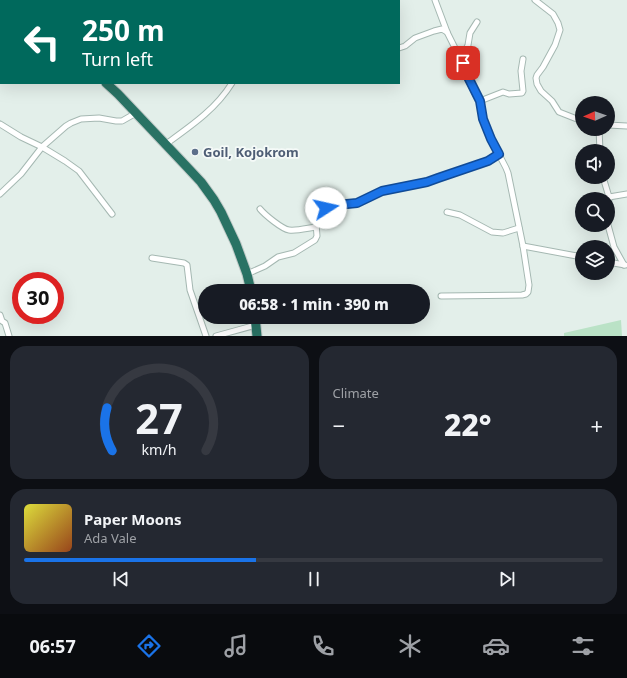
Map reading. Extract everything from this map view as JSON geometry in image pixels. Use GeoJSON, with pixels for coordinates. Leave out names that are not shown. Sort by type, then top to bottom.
{"type":"FeatureCollection","features":[{"type":"Feature","properties":{"kind":"highway"},"geometry":{"type":"LineString","coordinates":[[107,84],[166,144],[201,182],[214,200],[236,244],[249,284]]}},
{"type":"Feature","properties":{"kind":"highway"},"geometry":{"type":"LineString","coordinates":[[255,324],[257,336]]}},
{"type":"Feature","properties":{"kind":"street"},"geometry":{"type":"LineString","coordinates":[[435,0],[447,32],[480,101],[483,119],[491,139],[508,173],[523,246],[529,285],[528,292],[522,296],[441,296]]}},
{"type":"Feature","properties":{"kind":"street"},"geometry":{"type":"LineString","coordinates":[[535,0],[553,14],[560,30],[553,48],[537,75],[537,84],[543,94],[552,101],[559,112],[575,118]]}},
{"type":"Feature","properties":{"kind":"street"},"geometry":{"type":"LineString","coordinates":[[460,57],[468,45],[470,34],[477,22]]}},
{"type":"Feature","properties":{"kind":"street"},"geometry":{"type":"LineString","coordinates":[[400,48],[405,46],[415,38],[434,31],[442,29],[447,32]]}},
{"type":"Feature","properties":{"kind":"street"},"geometry":{"type":"LineString","coordinates":[[480,101],[503,92],[510,94],[522,93],[523,59]]}},
{"type":"Feature","properties":{"kind":"street"},"geometry":{"type":"LineString","coordinates":[[166,144],[210,111],[219,102],[231,84]]}},
{"type":"Feature","properties":{"kind":"street"},"geometry":{"type":"LineString","coordinates":[[0,194],[20,174],[42,147],[66,126],[81,119],[99,118],[122,121],[136,113]]}},
{"type":"Feature","properties":{"kind":"street"},"geometry":{"type":"LineString","coordinates":[[0,124],[21,137],[42,147],[79,171],[112,214]]}},
{"type":"Feature","properties":{"kind":"street"},"geometry":{"type":"LineString","coordinates":[[615,125],[627,126]]}},
{"type":"Feature","properties":{"kind":"street"},"geometry":{"type":"LineString","coordinates":[[247,274],[265,266],[278,257],[294,253],[315,240],[317,236],[316,222],[326,219],[326,207],[357,203],[382,191],[427,182],[488,161],[499,154]]}},
{"type":"Feature","properties":{"kind":"street"},"geometry":{"type":"LineString","coordinates":[[615,196],[627,194]]}},
{"type":"Feature","properties":{"kind":"street"},"geometry":{"type":"LineString","coordinates":[[260,209],[266,216],[287,229],[293,230],[316,227]]}},
{"type":"Feature","properties":{"kind":"street"},"geometry":{"type":"LineString","coordinates":[[447,212],[460,215],[492,232],[503,233],[519,228]]}},
{"type":"Feature","properties":{"kind":"street"},"geometry":{"type":"LineString","coordinates":[[610,232],[614,247],[626,266]]}},
{"type":"Feature","properties":{"kind":"street"},"geometry":{"type":"LineString","coordinates":[[523,246],[575,256]]}},
{"type":"Feature","properties":{"kind":"street"},"geometry":{"type":"LineString","coordinates":[[152,258],[184,263],[187,265],[190,290],[206,336]]}},
{"type":"Feature","properties":{"kind":"street"},"geometry":{"type":"LineString","coordinates":[[615,264],[626,266]]}},
{"type":"Feature","properties":{"kind":"street"},"geometry":{"type":"LineString","coordinates":[[0,315],[2,321],[5,323],[9,336]]}},
{"type":"Feature","properties":{"kind":"street"},"geometry":{"type":"LineString","coordinates":[[216,336],[247,324]]}},
{"type":"Feature","properties":{"kind":"green space"},"geometry":{"type":"Polygon","coordinates":[[[621,320],[622,336],[564,336],[564,333],[621,320]]]}},
{"type":"Feature","properties":{"kind":"place","name":"Goil, Kojokrom"},"geometry":{"type":"Point","coordinates":[195,152]}},
{"type":"Feature","properties":{"kind":"route"},"geometry":{"type":"LineString","coordinates":[[326,208],[327,206],[361,202],[382,191],[427,182],[488,161],[499,154],[483,119],[480,101],[466,73],[463,63]]}}]}
